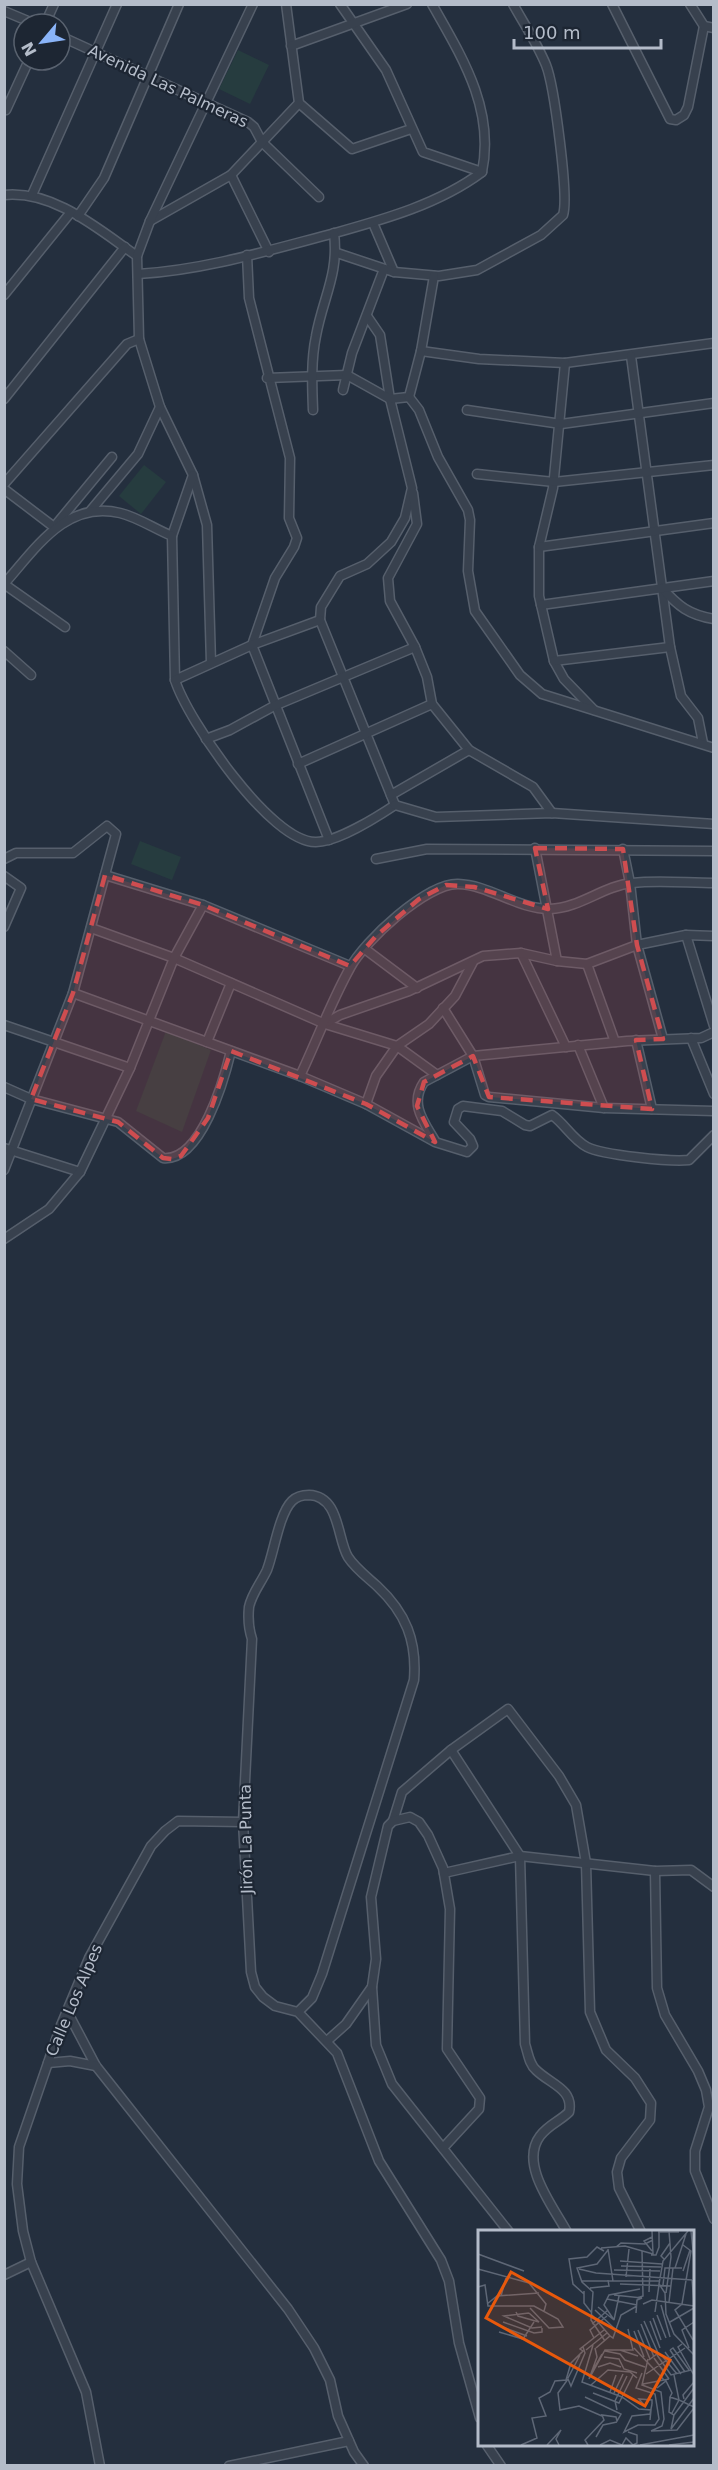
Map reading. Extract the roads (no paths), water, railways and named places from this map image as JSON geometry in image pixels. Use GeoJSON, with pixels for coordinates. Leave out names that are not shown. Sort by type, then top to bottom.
{"type":"FeatureCollection","features":[{"type":"Feature","properties":{"kind":"street"},"geometry":{"type":"LineString","coordinates":[[32,195],[117,4]]}},
{"type":"Feature","properties":{"kind":"street"},"geometry":{"type":"LineString","coordinates":[[4,295],[104,178],[179,4]]}},
{"type":"Feature","properties":{"kind":"street"},"geometry":{"type":"LineString","coordinates":[[211,663],[207,525],[193,474],[160,407],[139,339],[137,256],[150,221],[253,4]]}},
{"type":"Feature","properties":{"kind":"street"},"geometry":{"type":"LineString","coordinates":[[285,4],[299,103],[352,149],[411,129]]}},
{"type":"Feature","properties":{"kind":"street"},"geometry":{"type":"LineString","coordinates":[[340,4],[386,70],[423,152],[482,172]]}},
{"type":"Feature","properties":{"kind":"street"},"geometry":{"type":"LineString","coordinates":[[291,46],[407,4]]}},
{"type":"Feature","properties":{"kind":"street"},"geometry":{"type":"LineString","coordinates":[[432,4],[456,43],[480,104],[486,145],[482,172]]}},
{"type":"Feature","properties":{"kind":"street"},"geometry":{"type":"LineString","coordinates":[[337,253],[394,272],[434,276],[477,270],[488,266],[550,229],[560,219],[566,207],[554,103],[547,68],[523,17],[513,4]]}},
{"type":"Feature","properties":{"kind":"street"},"geometry":{"type":"LineString","coordinates":[[612,4],[670,119],[676,120],[684,115],[688,107],[704,26],[690,4]]}},
{"type":"Feature","properties":{"kind":"street"},"geometry":{"type":"LineString","coordinates":[[704,26],[714,28]]}},
{"type":"Feature","properties":{"kind":"street","name":"Avenida Las Palmeras"},"geometry":{"type":"LineString","coordinates":[[72,42],[248,122],[254,127],[261,142],[319,197]]}},
{"type":"Feature","properties":{"kind":"street"},"geometry":{"type":"LineString","coordinates":[[6,110],[23,72]]}},
{"type":"Feature","properties":{"kind":"street"},"geometry":{"type":"LineString","coordinates":[[150,221],[231,175],[299,103]]}},
{"type":"Feature","properties":{"kind":"street"},"geometry":{"type":"LineString","coordinates":[[138,274],[157,273],[269,252],[373,223],[421,204],[482,172]]}},
{"type":"Feature","properties":{"kind":"street"},"geometry":{"type":"LineString","coordinates":[[231,175],[269,252]]}},
{"type":"Feature","properties":{"kind":"street"},"geometry":{"type":"LineString","coordinates":[[4,195],[32,195],[75,214],[137,256]]}},
{"type":"Feature","properties":{"kind":"street"},"geometry":{"type":"LineString","coordinates":[[373,223],[394,272]]}},
{"type":"Feature","properties":{"kind":"street"},"geometry":{"type":"LineString","coordinates":[[313,410],[312,375],[316,334],[335,270],[337,253],[334,233]]}},
{"type":"Feature","properties":{"kind":"street"},"geometry":{"type":"LineString","coordinates":[[4,399],[125,248]]}},
{"type":"Feature","properties":{"kind":"street"},"geometry":{"type":"LineString","coordinates":[[247,255],[249,298],[267,378],[290,458],[289,518],[297,538],[294,548],[275,578],[252,645],[274,706],[329,840]]}},
{"type":"Feature","properties":{"kind":"street"},"geometry":{"type":"LineString","coordinates":[[343,390],[384,269]]}},
{"type":"Feature","properties":{"kind":"street"},"geometry":{"type":"LineString","coordinates":[[434,276],[421,351],[409,397],[426,425],[454,489],[468,510],[470,592],[475,611],[520,675],[542,694],[714,748]]}},
{"type":"Feature","properties":{"kind":"street"},"geometry":{"type":"LineString","coordinates":[[367,316],[380,335],[390,399],[412,488],[417,524],[388,578],[390,601],[415,647],[427,676],[432,704],[469,750],[533,787],[552,813]]}},
{"type":"Feature","properties":{"kind":"street"},"geometry":{"type":"LineString","coordinates":[[4,484],[127,344],[139,339]]}},
{"type":"Feature","properties":{"kind":"street"},"geometry":{"type":"LineString","coordinates":[[421,351],[480,358],[565,363],[631,356],[714,343]]}},
{"type":"Feature","properties":{"kind":"street"},"geometry":{"type":"LineString","coordinates":[[631,356],[670,647],[681,696],[698,718],[703,743]]}},
{"type":"Feature","properties":{"kind":"street"},"geometry":{"type":"LineString","coordinates":[[565,363],[554,483],[539,547],[541,605],[554,661],[564,679],[596,711]]}},
{"type":"Feature","properties":{"kind":"street"},"geometry":{"type":"LineString","coordinates":[[267,378],[347,375],[390,399],[409,397]]}},
{"type":"Feature","properties":{"kind":"street"},"geometry":{"type":"LineString","coordinates":[[467,410],[561,424],[714,402]]}},
{"type":"Feature","properties":{"kind":"street"},"geometry":{"type":"LineString","coordinates":[[54,527],[91,510],[138,454],[160,407]]}},
{"type":"Feature","properties":{"kind":"street"},"geometry":{"type":"LineString","coordinates":[[65,627],[4,584],[112,458]]}},
{"type":"Feature","properties":{"kind":"street"},"geometry":{"type":"LineString","coordinates":[[477,474],[554,483],[714,465]]}},
{"type":"Feature","properties":{"kind":"street"},"geometry":{"type":"LineString","coordinates":[[193,474],[172,536],[175,680],[181,697],[206,739],[273,822],[304,840],[315,842],[329,840],[395,805],[436,818],[552,813],[714,824]]}},
{"type":"Feature","properties":{"kind":"street"},"geometry":{"type":"LineString","coordinates":[[395,805],[345,676],[320,620],[321,607],[340,576],[367,564],[391,542],[405,518],[412,488]]}},
{"type":"Feature","properties":{"kind":"street"},"geometry":{"type":"LineString","coordinates":[[4,489],[54,527]]}},
{"type":"Feature","properties":{"kind":"street"},"geometry":{"type":"LineString","coordinates":[[91,510],[122,513],[172,536]]}},
{"type":"Feature","properties":{"kind":"street"},"geometry":{"type":"LineString","coordinates":[[539,547],[714,523]]}},
{"type":"Feature","properties":{"kind":"street"},"geometry":{"type":"LineString","coordinates":[[541,605],[714,581]]}},
{"type":"Feature","properties":{"kind":"street"},"geometry":{"type":"LineString","coordinates":[[662,588],[681,609],[696,616],[714,619]]}},
{"type":"Feature","properties":{"kind":"street"},"geometry":{"type":"LineString","coordinates":[[175,680],[252,645],[320,620]]}},
{"type":"Feature","properties":{"kind":"street"},"geometry":{"type":"LineString","coordinates":[[206,739],[230,730],[274,706],[415,647]]}},
{"type":"Feature","properties":{"kind":"street"},"geometry":{"type":"LineString","coordinates":[[554,661],[670,647]]}},
{"type":"Feature","properties":{"kind":"street"},"geometry":{"type":"LineString","coordinates":[[4,651],[31,675]]}},
{"type":"Feature","properties":{"kind":"street"},"geometry":{"type":"LineString","coordinates":[[298,764],[432,704]]}},
{"type":"Feature","properties":{"kind":"street"},"geometry":{"type":"LineString","coordinates":[[391,795],[469,750]]}},
{"type":"Feature","properties":{"kind":"street"},"geometry":{"type":"LineString","coordinates":[[4,858],[16,853],[73,853],[107,826],[116,834],[73,993],[31,1099],[8,1149],[4,1170]]}},
{"type":"Feature","properties":{"kind":"street"},"geometry":{"type":"LineString","coordinates":[[536,848],[557,961]]}},
{"type":"Feature","properties":{"kind":"street"},"geometry":{"type":"LineString","coordinates":[[376,859],[426,849],[714,851]]}},
{"type":"Feature","properties":{"kind":"street"},"geometry":{"type":"LineString","coordinates":[[623,849],[638,945],[663,1040]]}},
{"type":"Feature","properties":{"kind":"street"},"geometry":{"type":"LineString","coordinates":[[105,875],[203,905],[350,966]]}},
{"type":"Feature","properties":{"kind":"street"},"geometry":{"type":"LineString","coordinates":[[4,876],[21,888],[4,927]]}},
{"type":"Feature","properties":{"kind":"street"},"geometry":{"type":"LineString","coordinates":[[300,1076],[350,966],[376,936],[419,899],[446,885],[474,887],[523,905],[548,909],[568,907],[630,883],[714,883]]}},
{"type":"Feature","properties":{"kind":"street"},"geometry":{"type":"LineString","coordinates":[[4,1239],[49,1209],[80,1172],[130,1068],[174,958],[203,905]]}},
{"type":"Feature","properties":{"kind":"street"},"geometry":{"type":"LineString","coordinates":[[91,928],[174,958],[325,1024],[397,1046],[437,1075]]}},
{"type":"Feature","properties":{"kind":"street"},"geometry":{"type":"LineString","coordinates":[[686,935],[714,1026]]}},
{"type":"Feature","properties":{"kind":"street"},"geometry":{"type":"LineString","coordinates":[[325,1024],[340,1015],[417,988],[483,956],[522,953],[557,961],[587,964],[638,945],[686,935],[714,936]]}},
{"type":"Feature","properties":{"kind":"street"},"geometry":{"type":"LineString","coordinates":[[365,949],[417,988]]}},
{"type":"Feature","properties":{"kind":"street"},"geometry":{"type":"LineString","coordinates":[[522,953],[566,1047]]}},
{"type":"Feature","properties":{"kind":"street"},"geometry":{"type":"LineString","coordinates":[[366,1104],[376,1076],[397,1046],[429,1024],[455,996],[472,962]]}},
{"type":"Feature","properties":{"kind":"street"},"geometry":{"type":"LineString","coordinates":[[587,964],[615,1042]]}},
{"type":"Feature","properties":{"kind":"street"},"geometry":{"type":"LineString","coordinates":[[207,1042],[231,983]]}},
{"type":"Feature","properties":{"kind":"street"},"geometry":{"type":"LineString","coordinates":[[73,993],[150,1019],[300,1076],[366,1104],[435,1142],[467,1152],[473,1146],[470,1139],[454,1122],[458,1109],[463,1106],[502,1111],[530,1126],[552,1115],[571,1135],[587,1147],[602,1152],[688,1160],[714,1135]]}},
{"type":"Feature","properties":{"kind":"street"},"geometry":{"type":"LineString","coordinates":[[443,1008],[473,1056],[485,1095],[489,1097],[604,1108],[714,1111]]}},
{"type":"Feature","properties":{"kind":"street"},"geometry":{"type":"LineString","coordinates":[[4,1025],[130,1068]]}},
{"type":"Feature","properties":{"kind":"street"},"geometry":{"type":"LineString","coordinates":[[435,1142],[423,1122],[417,1106],[417,1095],[424,1082],[473,1056],[636,1040],[691,1038],[714,1032]]}},
{"type":"Feature","properties":{"kind":"street"},"geometry":{"type":"LineString","coordinates":[[691,1038],[714,1094]]}},
{"type":"Feature","properties":{"kind":"street"},"geometry":{"type":"LineString","coordinates":[[636,1040],[652,1109]]}},
{"type":"Feature","properties":{"kind":"street"},"geometry":{"type":"LineString","coordinates":[[578,1045],[604,1108]]}},
{"type":"Feature","properties":{"kind":"street"},"geometry":{"type":"LineString","coordinates":[[4,1088],[31,1099],[118,1122],[163,1158],[181,1156],[208,1118],[219,1096],[231,1051]]}},
{"type":"Feature","properties":{"kind":"street"},"geometry":{"type":"LineString","coordinates":[[8,1149],[80,1172]]}},
{"type":"Feature","properties":{"kind":"street","name":"Jirón La Punta"},"geometry":{"type":"LineString","coordinates":[[311,1495],[323,1500],[335,1516],[346,1554],[354,1565],[394,1601],[403,1614],[412,1637],[416,1658],[414,1680],[322,1974],[312,1998],[298,2012],[275,2006],[255,1987],[251,1972],[243,1822],[252,1639],[249,1610],[253,1594],[267,1571],[288,1508],[299,1497],[311,1495]]}},
{"type":"Feature","properties":{"kind":"street"},"geometry":{"type":"LineString","coordinates":[[507,2230],[392,2084],[382,2064],[376,2045],[372,1987],[376,1959],[370,1897],[388,1826],[393,1821],[402,1792],[452,1750],[508,1708],[559,1776],[576,1804],[586,1863],[590,2012],[606,2050],[634,2078],[651,2103],[650,2120],[621,2158],[617,2172],[619,2188],[640,2230]]}},
{"type":"Feature","properties":{"kind":"street"},"geometry":{"type":"LineString","coordinates":[[452,1750],[520,1856],[525,2044],[535,2070],[568,2094],[571,2103],[569,2112],[551,2125],[539,2138],[533,2162],[536,2173],[566,2230]]}},
{"type":"Feature","properties":{"kind":"street"},"geometry":{"type":"LineString","coordinates":[[393,1821],[410,1817],[419,1822],[428,1835],[444,1873],[450,1909],[447,2049],[480,2098],[479,2109],[443,2148]]}},
{"type":"Feature","properties":{"kind":"street","name":"Calle Los Alpes"},"geometry":{"type":"LineString","coordinates":[[100,2466],[86,2392],[31,2262],[19,2211],[17,2184],[20,2147],[48,2063],[88,1958],[151,1846],[178,1821],[243,1822]]}},
{"type":"Feature","properties":{"kind":"street"},"geometry":{"type":"LineString","coordinates":[[444,1873],[520,1856],[655,1871],[691,1870],[714,1887]]}},
{"type":"Feature","properties":{"kind":"street"},"geometry":{"type":"LineString","coordinates":[[655,1871],[657,1988],[665,2014],[698,2071],[706,2090],[709,2108],[695,2151],[695,2171],[714,2219]]}},
{"type":"Feature","properties":{"kind":"street"},"geometry":{"type":"LineString","coordinates":[[327,2041],[346,2024],[372,1987]]}},
{"type":"Feature","properties":{"kind":"street"},"geometry":{"type":"LineString","coordinates":[[67,2011],[96,2066],[288,2309],[314,2348],[330,2380],[338,2416],[364,2466]]}},
{"type":"Feature","properties":{"kind":"street"},"geometry":{"type":"LineString","coordinates":[[298,2012],[337,2053],[352,2085],[379,2161],[441,2260],[449,2281],[459,2343],[478,2411]]}},
{"type":"Feature","properties":{"kind":"street"},"geometry":{"type":"LineString","coordinates":[[48,2063],[70,2061],[96,2066]]}},
{"type":"Feature","properties":{"kind":"street"},"geometry":{"type":"LineString","coordinates":[[4,2275],[31,2262]]}},
{"type":"Feature","properties":{"kind":"street"},"geometry":{"type":"LineString","coordinates":[[229,2466],[349,2441]]}},
{"type":"Feature","properties":{"kind":"street"},"geometry":{"type":"LineString","coordinates":[[487,2446],[501,2466]]}}]}
